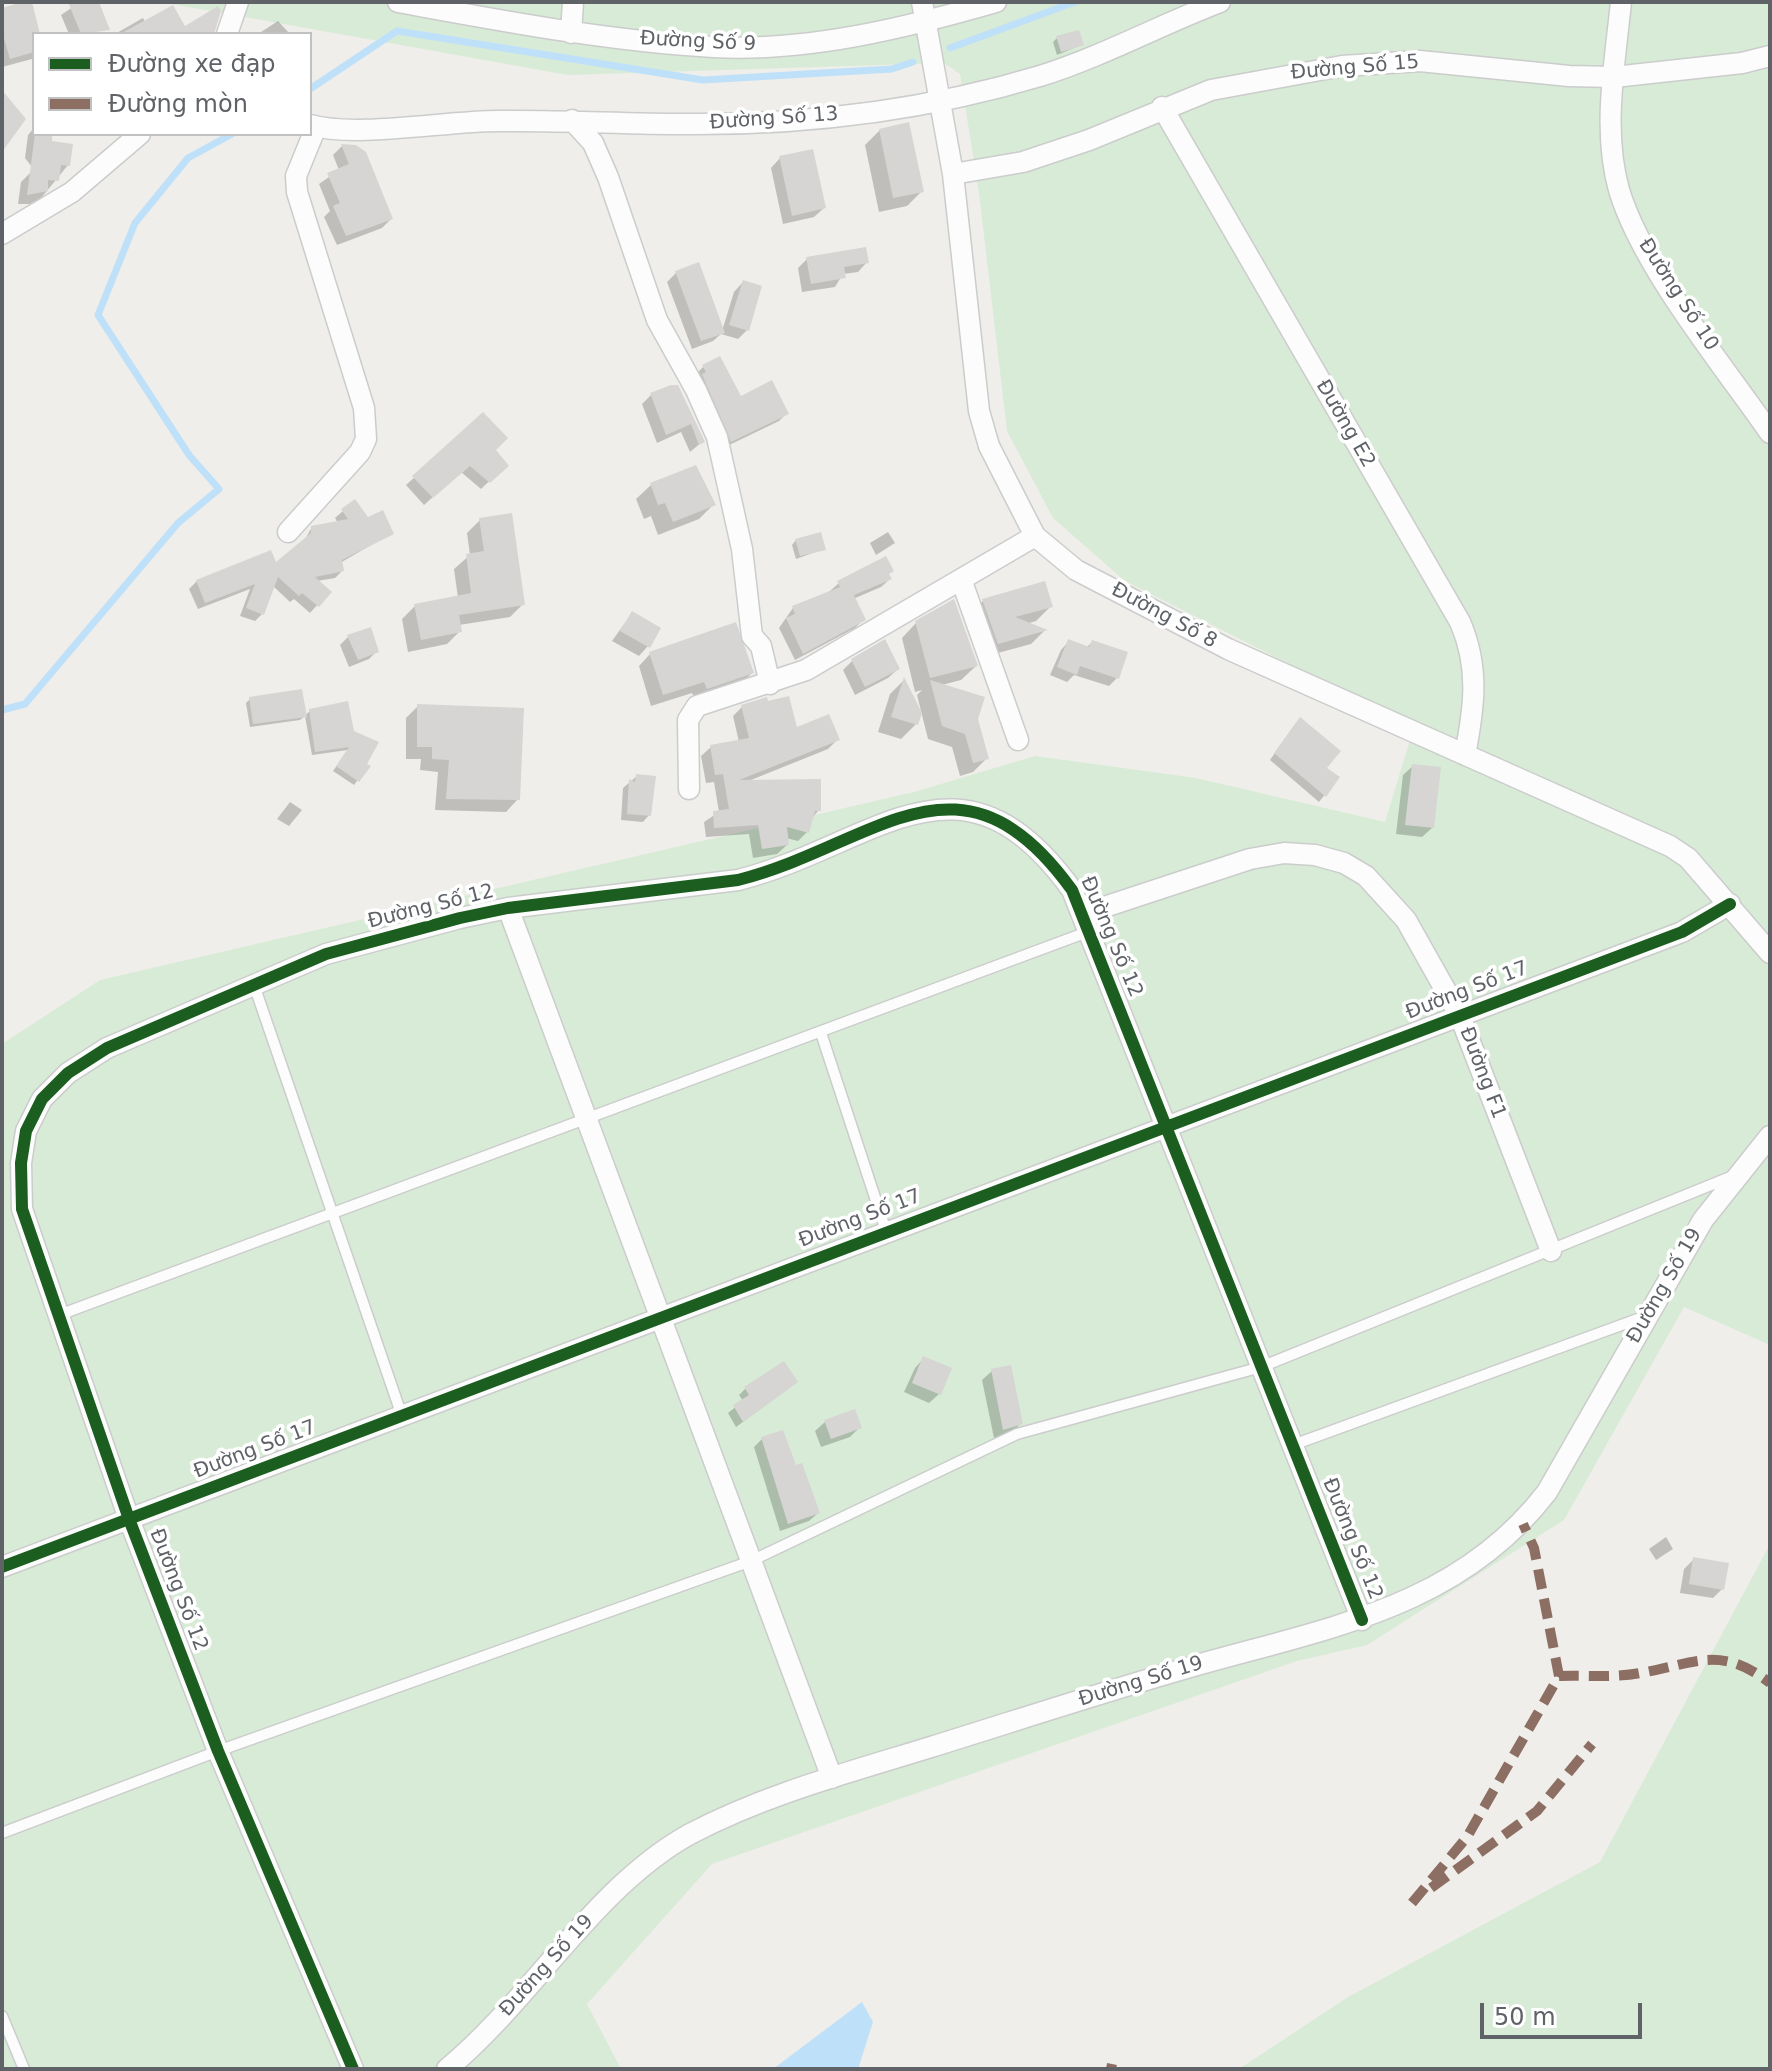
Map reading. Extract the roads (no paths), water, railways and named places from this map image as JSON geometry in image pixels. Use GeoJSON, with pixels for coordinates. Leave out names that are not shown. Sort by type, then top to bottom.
{"type":"FeatureCollection","features":[{"type":"Feature","properties":{"kind":"street"},"geometry":{"type":"LineString","coordinates":[[228,32],[238,2]]}},
{"type":"Feature","properties":{"kind":"street","name":"Đường Số 9"},"geometry":{"type":"LineString","coordinates":[[398,2],[572,14],[714,47],[757,46],[924,23],[996,2]]}},
{"type":"Feature","properties":{"kind":"street","name":"Đường Số 8"},"geometry":{"type":"LineString","coordinates":[[922,2],[953,174],[979,411],[989,446],[1035,536],[1076,570],[1228,649],[1649,834],[1688,858],[1770,953]]}},
{"type":"Feature","properties":{"kind":"street","name":"Đường Số 13"},"geometry":{"type":"LineString","coordinates":[[313,126],[346,130],[459,121],[572,120],[688,124],[796,120],[942,100],[1041,76],[1220,2]]}},
{"type":"Feature","properties":{"kind":"street","name":"Đường Số 10"},"geometry":{"type":"LineString","coordinates":[[1621,2],[1612,146],[1619,190],[1636,231],[1657,269],[1770,433]]}},
{"type":"Feature","properties":{"kind":"street","name":"Đường Số 15"},"geometry":{"type":"LineString","coordinates":[[953,174],[1036,158],[1089,140],[1162,107],[1211,90],[1260,78],[1342,66],[1420,61],[1569,76],[1614,77],[1742,63],[1770,56]]}},
{"type":"Feature","properties":{"kind":"street","name":"Đường E2"},"geometry":{"type":"LineString","coordinates":[[1162,107],[1460,622],[1474,669],[1475,694],[1465,755]]}},
{"type":"Feature","properties":{"kind":"street"},"geometry":{"type":"LineString","coordinates":[[572,120],[593,143],[608,177],[657,320],[696,390],[717,437],[742,549],[752,636],[761,646],[770,684]]}},
{"type":"Feature","properties":{"kind":"street"},"geometry":{"type":"LineString","coordinates":[[2,234],[72,192],[138,136]]}},
{"type":"Feature","properties":{"kind":"street"},"geometry":{"type":"LineString","coordinates":[[288,532],[360,452],[366,439],[364,408],[297,192],[296,176],[310,136]]}},
{"type":"Feature","properties":{"kind":"street"},"geometry":{"type":"LineString","coordinates":[[689,789],[688,720],[697,706],[716,697],[770,684],[806,670],[1035,536]]}},
{"type":"Feature","properties":{"kind":"street"},"geometry":{"type":"LineString","coordinates":[[961,579],[1018,740]]}},
{"type":"Feature","properties":{"kind":"street","name":"Đường Số 12"},"geometry":{"type":"LineString","coordinates":[[353,2069],[218,1751],[129,1519],[22,1209],[21,1163],[26,1131],[42,1099],[68,1073],[107,1048],[326,954],[508,908],[738,880],[772,871],[918,811],[951,808],[983,812],[1010,826],[1036,846],[1072,890],[1362,1620]]}},
{"type":"Feature","properties":{"kind":"street","name":"Đường F1"},"geometry":{"type":"LineString","coordinates":[[1086,922],[1250,859],[1284,853],[1315,855],[1344,863],[1366,876],[1387,895],[1406,920],[1460,1016],[1551,1251]]}},
{"type":"Feature","properties":{"kind":"street","name":"Đường Số 17"},"geometry":{"type":"LineString","coordinates":[[2,1567],[1165,1124],[1682,932],[1730,904]]}},
{"type":"Feature","properties":{"kind":"street","name":"Đường Số 12"},"geometry":{"type":"LineString","coordinates":[[508,908],[832,1778]]}},
{"type":"Feature","properties":{"kind":"street","name":"Đường Số 19"},"geometry":{"type":"LineString","coordinates":[[447,2069],[478,2044],[616,1890],[688,1835],[782,1794],[832,1778],[1191,1666],[1362,1620],[1414,1598],[1495,1549],[1523,1524],[1547,1492],[1703,1220],[1770,1136]]}},
{"type":"Feature","properties":{"kind":"street","name":"Đường Số 19"},"geometry":{"type":"LineString","coordinates":[[1734,1179],[1770,1157]]}},
{"type":"Feature","properties":{"kind":"lane"},"geometry":{"type":"LineString","coordinates":[[59,1315],[585,1117],[821,1033],[1086,922]]}},
{"type":"Feature","properties":{"kind":"lane"},"geometry":{"type":"LineString","coordinates":[[254,985],[330,1214],[402,1416]]}},
{"type":"Feature","properties":{"kind":"lane"},"geometry":{"type":"LineString","coordinates":[[821,1033],[886,1231]]}},
{"type":"Feature","properties":{"kind":"lane"},"geometry":{"type":"LineString","coordinates":[[2,1833],[218,1751],[751,1561],[1017,1434],[1261,1367],[1734,1179]]}},
{"type":"Feature","properties":{"kind":"lane"},"geometry":{"type":"LineString","coordinates":[[1293,1445],[1648,1315]]}},
{"type":"Feature","properties":{"kind":"lane"},"geometry":{"type":"LineString","coordinates":[[2,2016],[24,2069]]}},
{"type":"Feature","properties":{"kind":"water"},"geometry":{"type":"Polygon","coordinates":[[[862,2002],[873,2022],[858,2069],[773,2069],[862,2002]]]}},
{"type":"Feature","properties":{"kind":"waterway"},"geometry":{"type":"LineString","coordinates":[[950,48],[1075,2]]}},
{"type":"Feature","properties":{"kind":"waterway"},"geometry":{"type":"LineString","coordinates":[[312,88],[397,31],[703,80],[892,69],[913,62]]}},
{"type":"Feature","properties":{"kind":"waterway"},"geometry":{"type":"LineString","coordinates":[[2,710],[25,704],[178,523],[219,489],[189,455],[98,315],[135,223],[188,158],[228,136]]}}]}
